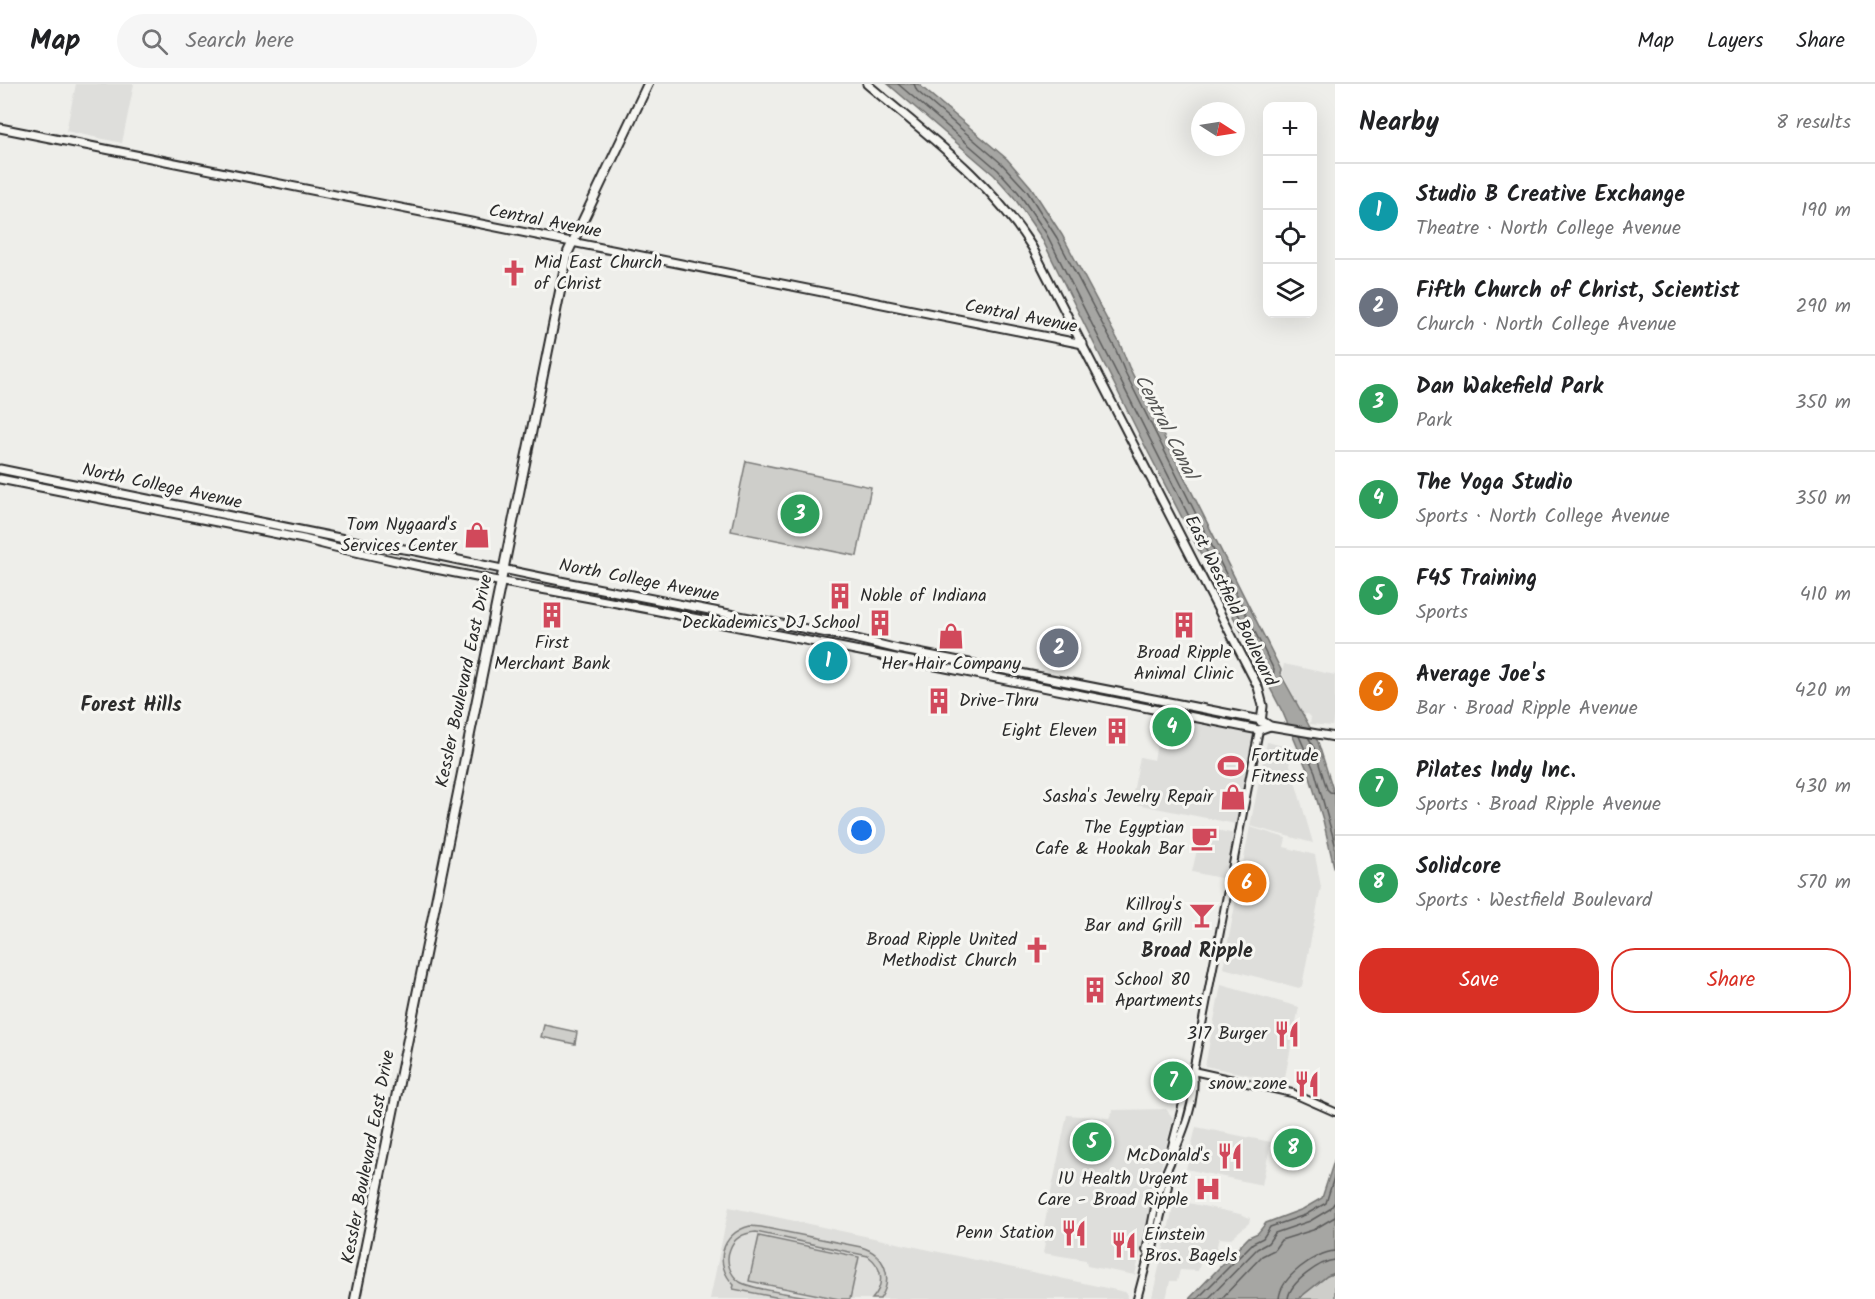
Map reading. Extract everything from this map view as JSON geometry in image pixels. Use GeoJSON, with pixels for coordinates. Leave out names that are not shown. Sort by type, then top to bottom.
{"type":"FeatureCollection","features":[{"type":"Feature","properties":{"kind":"main road","name":"Kessler Boulevard East Drive"},"geometry":{"type":"LineString","coordinates":[[355,1299],[567,257],[648,84]]}},
{"type":"Feature","properties":{"kind":"main road","name":"East Westfield Boulevard"},"geometry":{"type":"LineString","coordinates":[[867,84],[969,171],[1006,208],[1032,246],[1258,687],[1263,706],[1259,730]]}},
{"type":"Feature","properties":{"kind":"main road","name":"Central Avenue"},"geometry":{"type":"LineString","coordinates":[[0,128],[1083,344]]}},
{"type":"Feature","properties":{"kind":"main road","name":"North College Avenue"},"geometry":{"type":"LineString","coordinates":[[0,469],[201,511],[369,544],[412,550],[1261,720],[1270,726],[1335,737]]}},
{"type":"Feature","properties":{"kind":"main road","name":"North College Avenue"},"geometry":{"type":"LineString","coordinates":[[0,479],[501,581],[1259,730],[1270,726]]}},
{"type":"Feature","properties":{"kind":"street"},"geometry":{"type":"LineString","coordinates":[[1137,1299],[1149,1254],[1146,1250],[1163,1180],[1178,1148],[1195,1083],[1193,1071],[1259,730]]}},
{"type":"Feature","properties":{"kind":"street"},"geometry":{"type":"LineString","coordinates":[[1193,1071],[1292,1093],[1335,1112]]}},
{"type":"Feature","properties":{"kind":"shaded area"},"geometry":{"type":"Polygon","coordinates":[[[76,84],[134,84],[122,143],[66,131],[76,84]]]}},
{"type":"Feature","properties":{"kind":"shaded area"},"geometry":{"type":"Polygon","coordinates":[[[746,461],[871,487],[857,556],[731,531],[746,461]]]}},
{"type":"Feature","properties":{"kind":"shaded area"},"geometry":{"type":"Polygon","coordinates":[[[1284,664],[1335,675],[1335,711],[1332,726],[1310,724],[1311,717],[1308,714],[1303,715],[1282,673],[1284,664]]]}},
{"type":"Feature","properties":{"kind":"shaded area"},"geometry":{"type":"Polygon","coordinates":[[[1163,714],[1254,732],[1236,824],[1131,803],[1140,757],[1154,760],[1163,714]]]}},
{"type":"Feature","properties":{"kind":"shaded area"},"geometry":{"type":"Polygon","coordinates":[[[1267,742],[1283,746],[1313,843],[1250,826],[1267,742]]]}},
{"type":"Feature","properties":{"kind":"shaded area"},"geometry":{"type":"Polygon","coordinates":[[[1202,827],[1235,834],[1225,879],[1192,872],[1202,827]]]}},
{"type":"Feature","properties":{"kind":"shaded area"},"geometry":{"type":"Polygon","coordinates":[[[1250,827],[1286,838],[1284,847],[1315,855],[1321,887],[1302,986],[1299,988],[1223,968],[1250,827]]]}},
{"type":"Feature","properties":{"kind":"shaded area"},"geometry":{"type":"Polygon","coordinates":[[[1221,985],[1299,1007],[1284,1082],[1205,1066],[1221,985]]]}},
{"type":"Feature","properties":{"kind":"shaded area"},"geometry":{"type":"Polygon","coordinates":[[[544,1025],[577,1032],[575,1044],[541,1037],[544,1025]]]}},
{"type":"Feature","properties":{"kind":"shaded area"},"geometry":{"type":"Polygon","coordinates":[[[1166,1109],[1173,1118],[1135,1275],[1087,1266],[1086,1260],[1043,1253],[1046,1237],[1042,1236],[1067,1115],[1109,1118],[1113,1110],[1166,1109]]]}},
{"type":"Feature","properties":{"kind":"shaded area"},"geometry":{"type":"Polygon","coordinates":[[[1196,1127],[1271,1142],[1262,1185],[1186,1169],[1196,1127]]]}},
{"type":"Feature","properties":{"kind":"shaded area"},"geometry":{"type":"Polygon","coordinates":[[[1175,1200],[1240,1214],[1250,1218],[1249,1223],[1230,1239],[1219,1238],[1215,1253],[1202,1257],[1198,1271],[1180,1270],[1177,1281],[1170,1281],[1166,1299],[1152,1297],[1175,1200]]]}},
{"type":"Feature","properties":{"kind":"shaded area"},"geometry":{"type":"Polygon","coordinates":[[[729,1207],[1125,1292],[1128,1295],[1127,1299],[710,1299],[729,1207]]]}},
{"type":"Feature","properties":{"kind":"shaded area"},"geometry":{"type":"Polygon","coordinates":[[[750,1226],[869,1250],[876,1255],[885,1268],[886,1283],[880,1299],[872,1299],[879,1288],[881,1276],[877,1265],[868,1256],[756,1232],[740,1237],[730,1249],[728,1263],[736,1279],[746,1285],[818,1299],[786,1299],[733,1289],[734,1285],[727,1277],[724,1268],[723,1250],[732,1235],[750,1226]]]}},
{"type":"Feature","properties":{"kind":"shaded area"},"geometry":{"type":"Polygon","coordinates":[[[759,1236],[859,1257],[850,1299],[839,1299],[749,1281],[759,1236]]]}},
{"type":"Feature","properties":{"kind":"shaded area"},"geometry":{"type":"Polygon","coordinates":[[[1335,1273],[1335,1299],[1298,1299],[1327,1276],[1335,1273]]]}},
{"type":"Feature","properties":{"kind":"water","name":"Central Canal"},"geometry":{"type":"Polygon","coordinates":[[[888,84],[918,84],[1007,159],[1031,187],[1062,235],[1120,344],[1129,367],[1281,670],[1280,673],[1318,742],[1335,796],[1335,871],[1309,774],[1283,713],[1144,444],[1041,237],[1013,196],[994,175],[888,84]]]}},
{"type":"Feature","properties":{"kind":"water"},"geometry":{"type":"Polygon","coordinates":[[[1335,1158],[1335,1273],[1327,1276],[1298,1299],[1189,1299],[1249,1237],[1258,1233],[1266,1223],[1303,1209],[1322,1198],[1335,1158]]]}},
{"type":"Feature","properties":{"kind":"place","name":"Mid East Church of Christ"},"geometry":{"type":"Point","coordinates":[514,273]}},
{"type":"Feature","properties":{"kind":"place","name":"Dan Wakefield Park"},"geometry":{"type":"Point","coordinates":[800,514]}},
{"type":"Feature","properties":{"kind":"place","name":"Tom Nygaard's Services Center"},"geometry":{"type":"Point","coordinates":[477,535]}},
{"type":"Feature","properties":{"kind":"place","name":"Noble of Indiana"},"geometry":{"type":"Point","coordinates":[840,596]}},
{"type":"Feature","properties":{"kind":"place","name":"First Merchant Bank"},"geometry":{"type":"Point","coordinates":[552,615]}},
{"type":"Feature","properties":{"kind":"place","name":"Deckademics DJ School"},"geometry":{"type":"Point","coordinates":[880,623]}},
{"type":"Feature","properties":{"kind":"place","name":"Broad Ripple Animal Clinic"},"geometry":{"type":"Point","coordinates":[1184,625]}},
{"type":"Feature","properties":{"kind":"place","name":"Her Hair Company"},"geometry":{"type":"Point","coordinates":[951,636]}},
{"type":"Feature","properties":{"kind":"place","name":"Fifth Church of Christ, Scientist"},"geometry":{"type":"Point","coordinates":[1059,648]}},
{"type":"Feature","properties":{"kind":"place","name":"Studio B Creative Exchange"},"geometry":{"type":"Point","coordinates":[828,661]}},
{"type":"Feature","properties":{"kind":"place","name":"Drive-Thru"},"geometry":{"type":"Point","coordinates":[939,701]}},
{"type":"Feature","properties":{"kind":"place","name":"The Yoga Studio"},"geometry":{"type":"Point","coordinates":[1172,727]}},
{"type":"Feature","properties":{"kind":"place","name":"Eight Eleven"},"geometry":{"type":"Point","coordinates":[1117,731]}},
{"type":"Feature","properties":{"kind":"place","name":"Fortitude Fitness"},"geometry":{"type":"Point","coordinates":[1231,766]}},
{"type":"Feature","properties":{"kind":"place","name":"Sasha's Jewelry Repair"},"geometry":{"type":"Point","coordinates":[1233,797]}},
{"type":"Feature","properties":{"kind":"place","name":"The Egyptian Cafe & Hookah Bar"},"geometry":{"type":"Point","coordinates":[1204,838]}},
{"type":"Feature","properties":{"kind":"place","name":"Average Joe's"},"geometry":{"type":"Point","coordinates":[1247,883]}},
{"type":"Feature","properties":{"kind":"place","name":"Killroy's Bar and Grill"},"geometry":{"type":"Point","coordinates":[1202,915]}},
{"type":"Feature","properties":{"kind":"place","name":"Broad Ripple United Methodist Church"},"geometry":{"type":"Point","coordinates":[1037,950]}},
{"type":"Feature","properties":{"kind":"place","name":"School 80 Apartments"},"geometry":{"type":"Point","coordinates":[1095,990]}},
{"type":"Feature","properties":{"kind":"place","name":"317 Burger"},"geometry":{"type":"Point","coordinates":[1287,1034]}},
{"type":"Feature","properties":{"kind":"place","name":"Pilates Indy Inc."},"geometry":{"type":"Point","coordinates":[1173,1081]}},
{"type":"Feature","properties":{"kind":"place","name":"snow zone"},"geometry":{"type":"Point","coordinates":[1307,1084]}},
{"type":"Feature","properties":{"kind":"place","name":"F45 Training"},"geometry":{"type":"Point","coordinates":[1092,1142]}},
{"type":"Feature","properties":{"kind":"place","name":"Solidcore"},"geometry":{"type":"Point","coordinates":[1293,1148]}},
{"type":"Feature","properties":{"kind":"place","name":"McDonald's"},"geometry":{"type":"Point","coordinates":[1230,1156]}},
{"type":"Feature","properties":{"kind":"place","name":"IU Health Urgent Care - Broad Ripple"},"geometry":{"type":"Point","coordinates":[1208,1189]}},
{"type":"Feature","properties":{"kind":"place","name":"Penn Station"},"geometry":{"type":"Point","coordinates":[1074,1233]}},
{"type":"Feature","properties":{"kind":"place","name":"Einstein Bros. Bagels"},"geometry":{"type":"Point","coordinates":[1124,1245]}},
{"type":"Feature","properties":{"kind":"district","name":"Forest Hills"},"geometry":{"type":"Point","coordinates":[131,706]}},
{"type":"Feature","properties":{"kind":"district","name":"Broad Ripple"},"geometry":{"type":"Point","coordinates":[1197,952]}}]}
